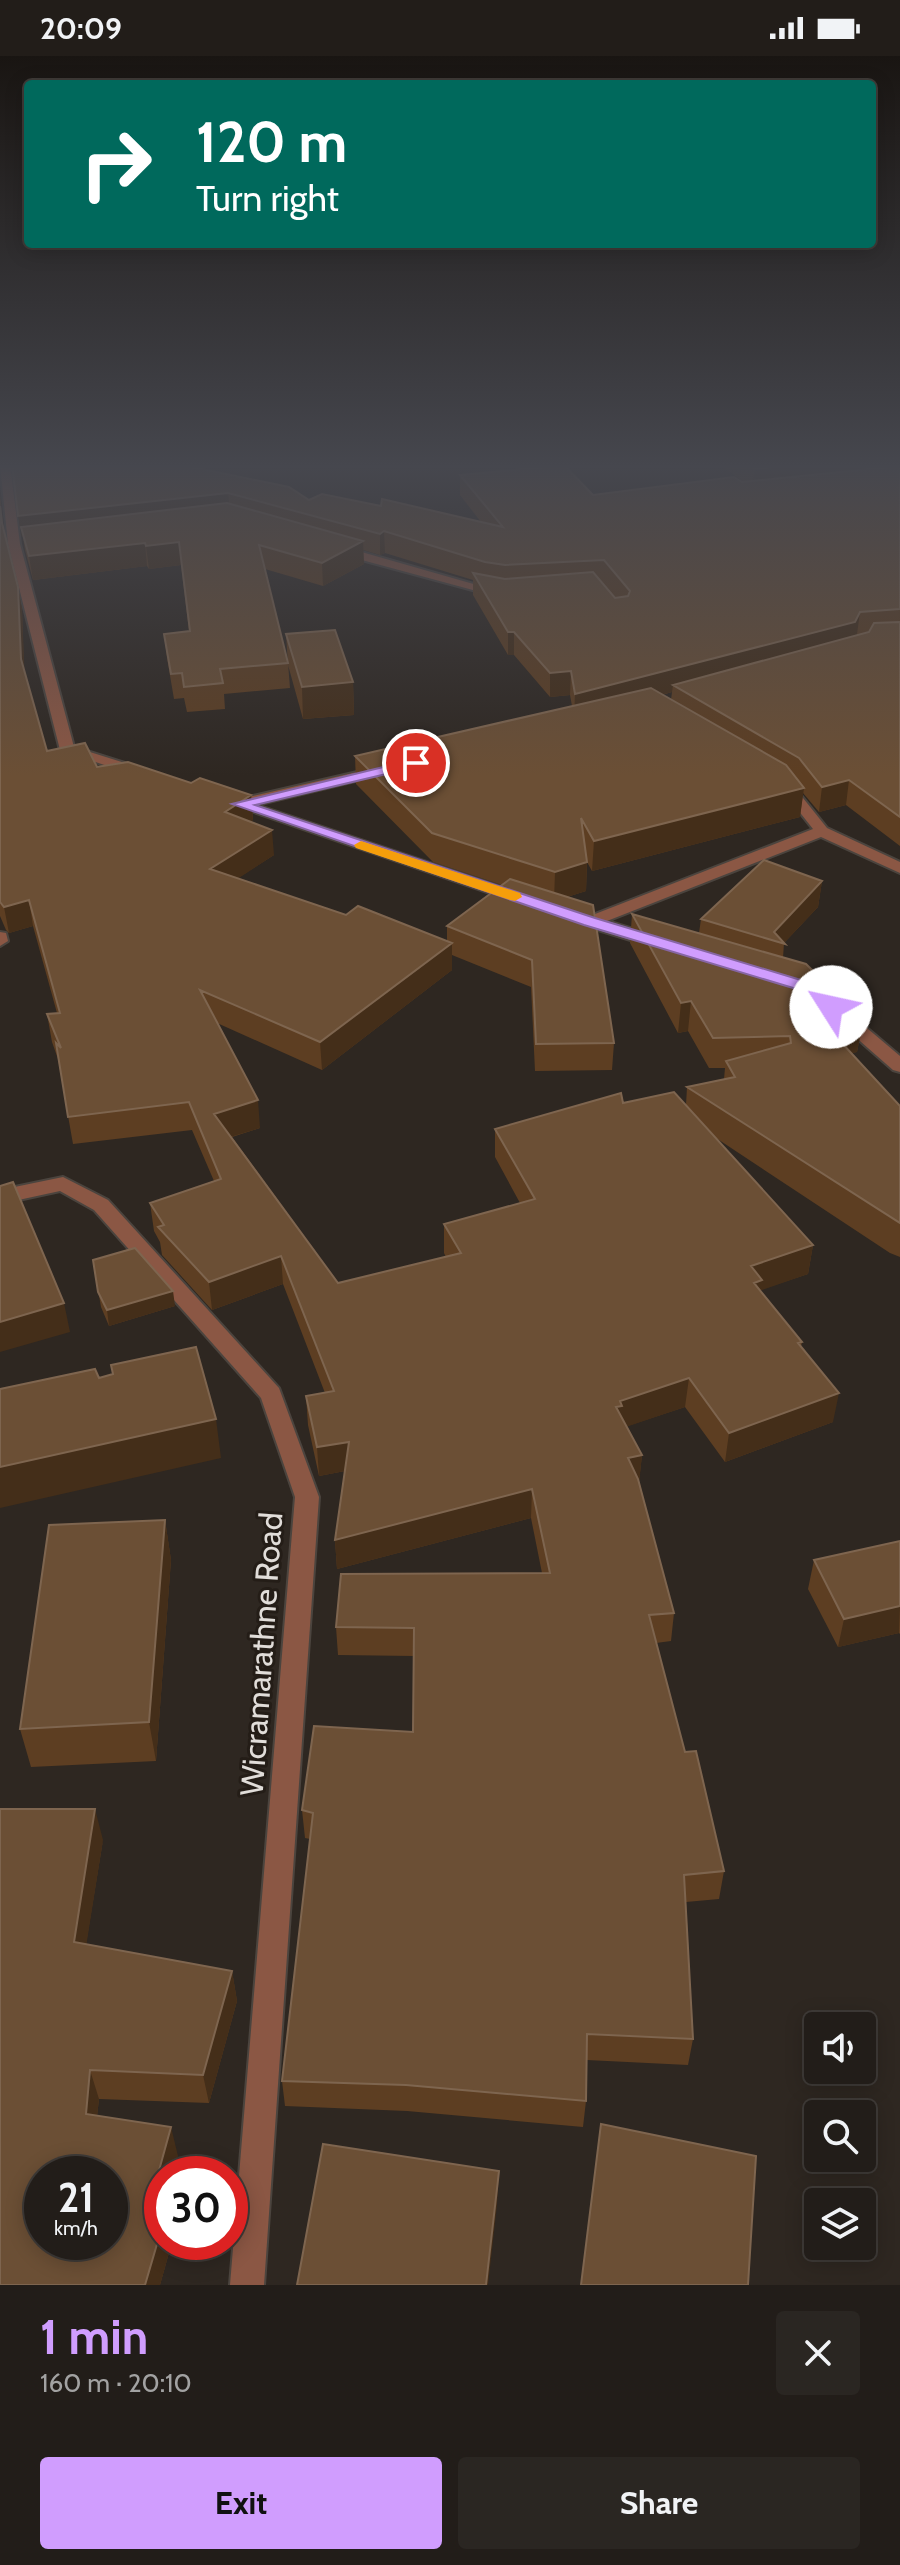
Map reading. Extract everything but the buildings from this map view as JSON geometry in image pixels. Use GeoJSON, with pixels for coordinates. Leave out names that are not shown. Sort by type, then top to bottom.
{"type":"FeatureCollection","features":[{"type":"Feature","properties":{"kind":"street"},"geometry":{"type":"LineString","coordinates":[[27,568],[67,750],[153,777]]}},
{"type":"Feature","properties":{"kind":"street"},"geometry":{"type":"LineString","coordinates":[[403,568],[483,591],[519,593]]}},
{"type":"Feature","properties":{"kind":"street"},"geometry":{"type":"LineString","coordinates":[[239,804],[392,768]]}},
{"type":"Feature","properties":{"kind":"street"},"geometry":{"type":"LineString","coordinates":[[775,779],[789,788],[822,831],[900,868]]}},
{"type":"Feature","properties":{"kind":"street"},"geometry":{"type":"LineString","coordinates":[[211,795],[531,902]]}},
{"type":"Feature","properties":{"kind":"street"},"geometry":{"type":"LineString","coordinates":[[590,922],[822,831]]}},
{"type":"Feature","properties":{"kind":"street"},"geometry":{"type":"LineString","coordinates":[[561,912],[677,948]]}},
{"type":"Feature","properties":{"kind":"street"},"geometry":{"type":"LineString","coordinates":[[831,1007],[900,1066]]}},
{"type":"Feature","properties":{"kind":"street","name":"Wicramarathne Road"},"geometry":{"type":"LineString","coordinates":[[0,1197],[63,1184],[101,1205],[271,1394],[307,1497],[247,2285]]}},
{"type":"Feature","properties":{"kind":"slow traffic"},"geometry":{"type":"LineString","coordinates":[[361,845],[515,897]]}},
{"type":"Feature","properties":{"kind":"route"},"geometry":{"type":"LineString","coordinates":[[416,763],[239,804],[590,922],[809,987],[831,1007]]}}]}
